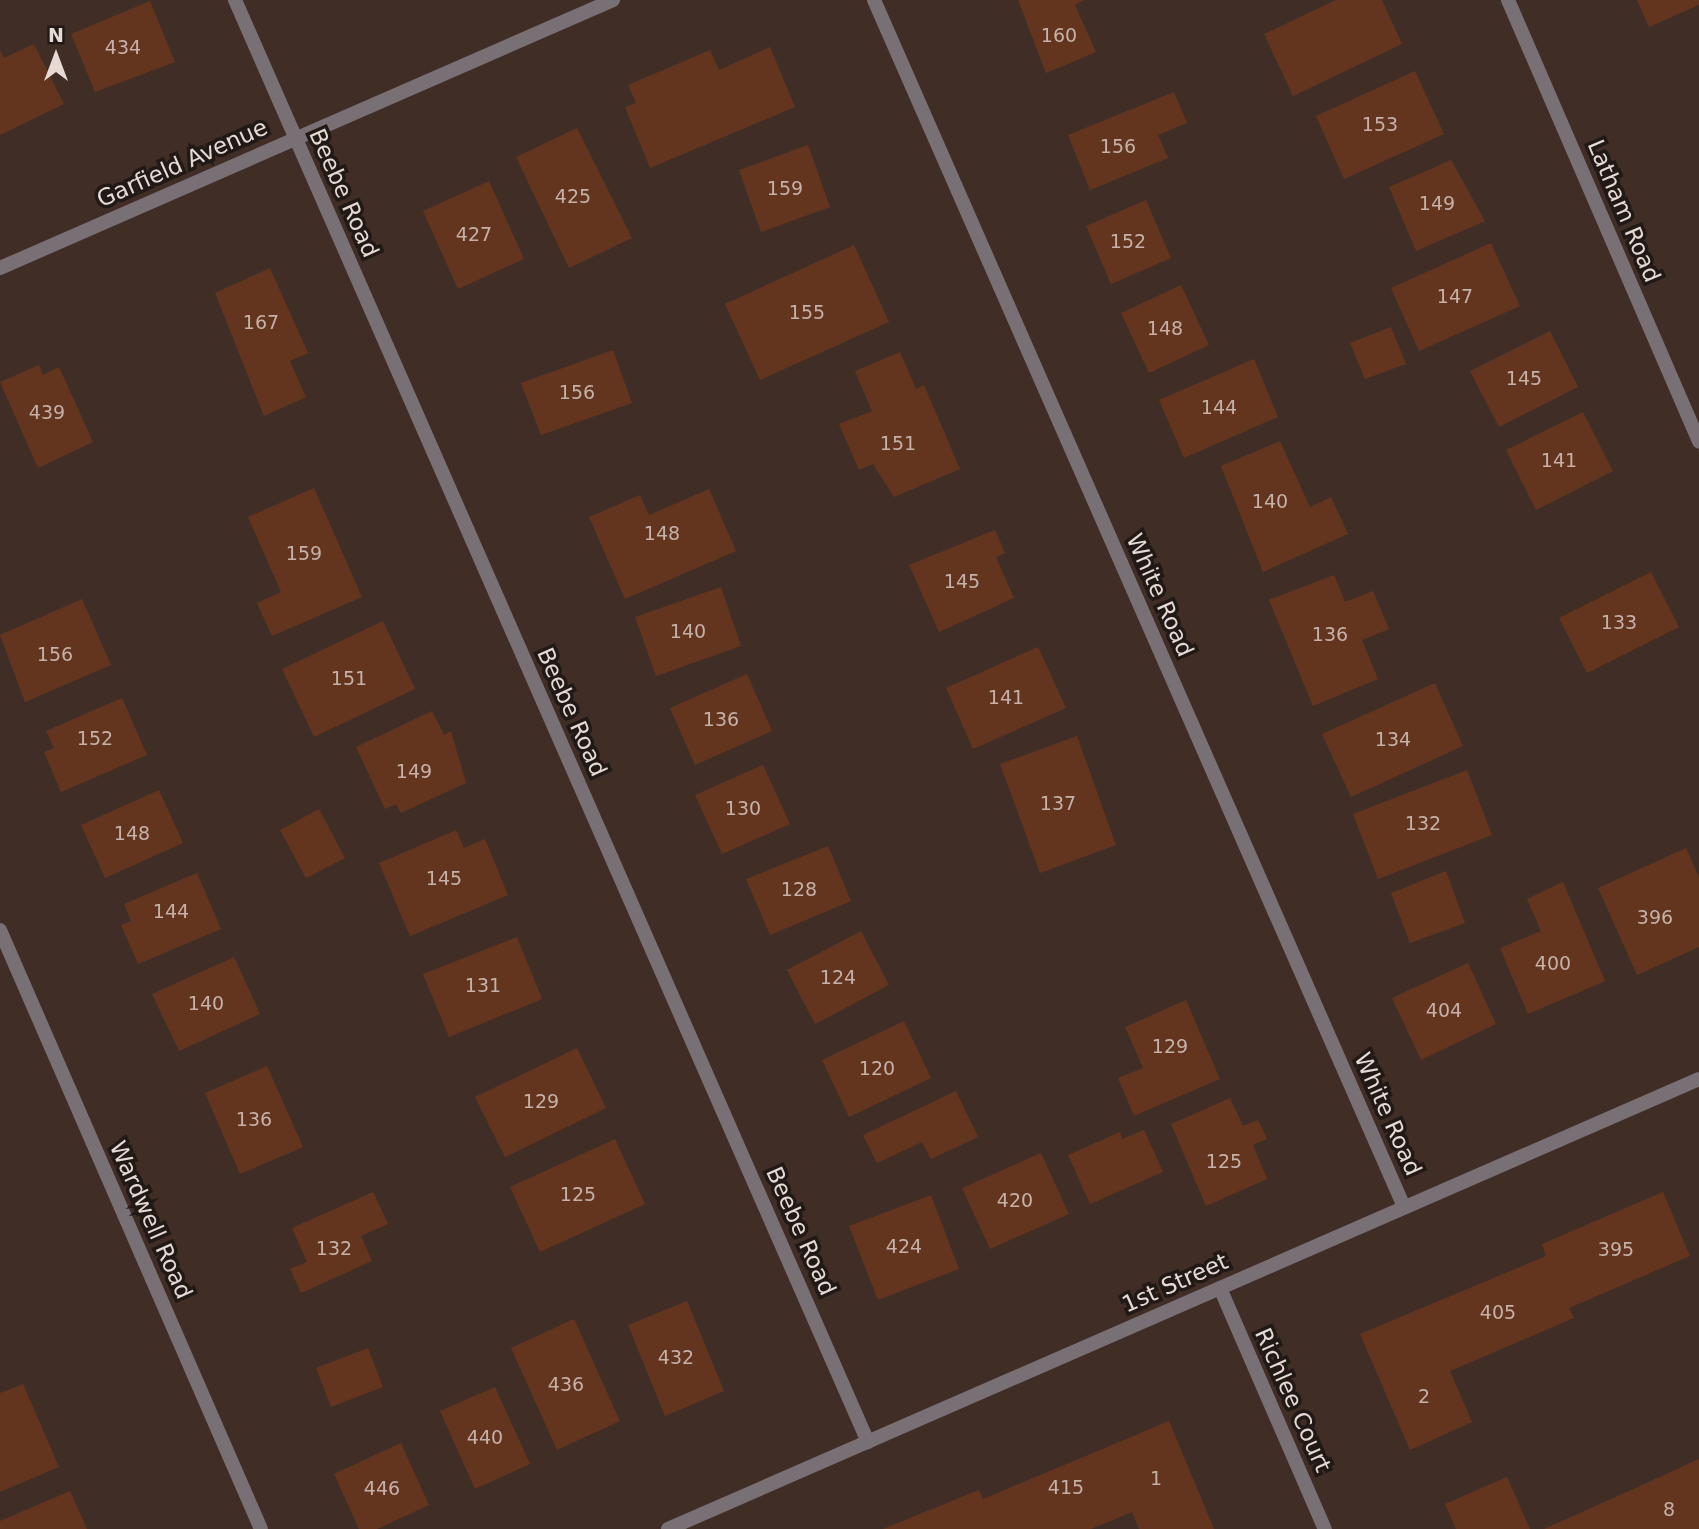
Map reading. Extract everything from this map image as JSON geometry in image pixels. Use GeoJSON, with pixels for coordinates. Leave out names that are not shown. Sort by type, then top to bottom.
{"type":"FeatureCollection","features":[{"type":"Feature","properties":{"kind":"street","name":"Beebe Road"},"geometry":{"type":"LineString","coordinates":[[235,0],[869,1442]]}},
{"type":"Feature","properties":{"kind":"street","name":"Garfield Avenue"},"geometry":{"type":"LineString","coordinates":[[0,268],[613,0]]}},
{"type":"Feature","properties":{"kind":"street","name":"White Road"},"geometry":{"type":"LineString","coordinates":[[874,0],[1404,1207]]}},
{"type":"Feature","properties":{"kind":"street","name":"Latham Road"},"geometry":{"type":"LineString","coordinates":[[1508,0],[1699,441]]}},
{"type":"Feature","properties":{"kind":"street","name":"Wardwell Road"},"geometry":{"type":"LineString","coordinates":[[0,930],[261,1529]]}},
{"type":"Feature","properties":{"kind":"street","name":"1st Street"},"geometry":{"type":"LineString","coordinates":[[668,1529],[1699,1079]]}},
{"type":"Feature","properties":{"kind":"street","name":"Richlee Court"},"geometry":{"type":"LineString","coordinates":[[1220,1288],[1325,1529]]}},
{"type":"Feature","properties":{"kind":"building"},"geometry":{"type":"Polygon","coordinates":[[[1018,0],[1085,0],[1075,5],[1096,52],[1046,73],[1018,0]]]}},
{"type":"Feature","properties":{"kind":"building"},"geometry":{"type":"Polygon","coordinates":[[[1336,0],[1382,0],[1402,44],[1293,96],[1264,34],[1336,0]]]}},
{"type":"Feature","properties":{"kind":"building"},"geometry":{"type":"Polygon","coordinates":[[[1637,0],[1699,0],[1699,5],[1649,27],[1637,0]]]}},
{"type":"Feature","properties":{"kind":"building"},"geometry":{"type":"Polygon","coordinates":[[[150,1],[175,62],[95,92],[71,34],[150,1]]]}},
{"type":"Feature","properties":{"kind":"building"},"geometry":{"type":"Polygon","coordinates":[[[34,44],[64,104],[0,135],[0,50],[4,58],[34,44]]]}},
{"type":"Feature","properties":{"kind":"building"},"geometry":{"type":"Polygon","coordinates":[[[770,47],[795,107],[650,168],[625,107],[636,103],[628,85],[710,50],[719,70],[770,47]]]}},
{"type":"Feature","properties":{"kind":"building"},"geometry":{"type":"Polygon","coordinates":[[[1415,71],[1444,134],[1344,179],[1316,116],[1415,71]]]}},
{"type":"Feature","properties":{"kind":"building"},"geometry":{"type":"Polygon","coordinates":[[[1174,92],[1187,123],[1158,135],[1168,158],[1090,190],[1068,135],[1174,92]]]}},
{"type":"Feature","properties":{"kind":"building"},"geometry":{"type":"Polygon","coordinates":[[[577,128],[632,238],[569,268],[516,157],[577,128]]]}},
{"type":"Feature","properties":{"kind":"building"},"geometry":{"type":"Polygon","coordinates":[[[808,145],[830,207],[761,232],[739,170],[808,145]]]}},
{"type":"Feature","properties":{"kind":"building"},"geometry":{"type":"Polygon","coordinates":[[[1451,160],[1485,221],[1416,251],[1389,187],[1451,160]]]}},
{"type":"Feature","properties":{"kind":"building"},"geometry":{"type":"Polygon","coordinates":[[[489,181],[524,259],[458,289],[423,211],[489,181]]]}},
{"type":"Feature","properties":{"kind":"building"},"geometry":{"type":"Polygon","coordinates":[[[1146,200],[1171,258],[1111,284],[1086,226],[1146,200]]]}},
{"type":"Feature","properties":{"kind":"building"},"geometry":{"type":"Polygon","coordinates":[[[1491,243],[1520,306],[1419,351],[1391,288],[1491,243]]]}},
{"type":"Feature","properties":{"kind":"building"},"geometry":{"type":"Polygon","coordinates":[[[854,245],[889,322],[760,380],[725,304],[854,245]]]}},
{"type":"Feature","properties":{"kind":"building"},"geometry":{"type":"Polygon","coordinates":[[[270,268],[308,353],[290,361],[306,397],[264,416],[215,293],[270,268]]]}},
{"type":"Feature","properties":{"kind":"building"},"geometry":{"type":"Polygon","coordinates":[[[1181,285],[1209,345],[1149,373],[1121,313],[1181,285]]]}},
{"type":"Feature","properties":{"kind":"building"},"geometry":{"type":"Polygon","coordinates":[[[1391,327],[1406,364],[1365,379],[1350,343],[1391,327]]]}},
{"type":"Feature","properties":{"kind":"building"},"geometry":{"type":"Polygon","coordinates":[[[1550,331],[1578,387],[1499,427],[1470,371],[1550,331]]]}},
{"type":"Feature","properties":{"kind":"building"},"geometry":{"type":"Polygon","coordinates":[[[613,350],[632,403],[541,435],[521,383],[613,350]]]}},
{"type":"Feature","properties":{"kind":"building"},"geometry":{"type":"Polygon","coordinates":[[[900,352],[916,389],[924,385],[960,469],[894,497],[873,464],[859,470],[839,424],[872,411],[855,371],[900,352]]]}},
{"type":"Feature","properties":{"kind":"building"},"geometry":{"type":"Polygon","coordinates":[[[1254,359],[1278,417],[1184,458],[1159,400],[1254,359]]]}},
{"type":"Feature","properties":{"kind":"building"},"geometry":{"type":"Polygon","coordinates":[[[39,365],[43,375],[59,367],[93,442],[38,468],[0,382],[39,365]]]}},
{"type":"Feature","properties":{"kind":"building"},"geometry":{"type":"Polygon","coordinates":[[[1583,412],[1613,471],[1536,510],[1506,450],[1583,412]]]}},
{"type":"Feature","properties":{"kind":"building"},"geometry":{"type":"Polygon","coordinates":[[[1280,441],[1310,507],[1331,497],[1348,534],[1263,572],[1221,466],[1280,441]]]}},
{"type":"Feature","properties":{"kind":"building"},"geometry":{"type":"Polygon","coordinates":[[[314,488],[362,597],[272,636],[257,603],[281,592],[248,517],[314,488]]]}},
{"type":"Feature","properties":{"kind":"building"},"geometry":{"type":"Polygon","coordinates":[[[709,489],[736,551],[625,599],[589,517],[640,495],[649,515],[709,489]]]}},
{"type":"Feature","properties":{"kind":"building"},"geometry":{"type":"Polygon","coordinates":[[[995,530],[1005,553],[996,557],[1014,598],[939,632],[909,565],[995,530]]]}},
{"type":"Feature","properties":{"kind":"building"},"geometry":{"type":"Polygon","coordinates":[[[1651,572],[1679,627],[1587,673],[1559,618],[1651,572]]]}},
{"type":"Feature","properties":{"kind":"building"},"geometry":{"type":"Polygon","coordinates":[[[1334,575],[1345,602],[1373,591],[1389,629],[1362,640],[1378,679],[1313,706],[1269,600],[1334,575]]]}},
{"type":"Feature","properties":{"kind":"building"},"geometry":{"type":"Polygon","coordinates":[[[721,587],[741,646],[656,676],[635,617],[721,587]]]}},
{"type":"Feature","properties":{"kind":"building"},"geometry":{"type":"Polygon","coordinates":[[[82,599],[111,665],[25,702],[0,635],[82,599]]]}},
{"type":"Feature","properties":{"kind":"building"},"geometry":{"type":"Polygon","coordinates":[[[383,621],[415,689],[314,737],[282,669],[383,621]]]}},
{"type":"Feature","properties":{"kind":"building"},"geometry":{"type":"Polygon","coordinates":[[[1038,647],[1066,708],[973,749],[946,688],[1038,647]]]}},
{"type":"Feature","properties":{"kind":"building"},"geometry":{"type":"Polygon","coordinates":[[[747,674],[772,731],[695,765],[670,708],[747,674]]]}},
{"type":"Feature","properties":{"kind":"building"},"geometry":{"type":"Polygon","coordinates":[[[1435,683],[1463,746],[1351,797],[1322,734],[1435,683]]]}},
{"type":"Feature","properties":{"kind":"building"},"geometry":{"type":"Polygon","coordinates":[[[122,698],[147,755],[61,792],[44,752],[54,748],[46,731],[122,698]]]}},
{"type":"Feature","properties":{"kind":"building"},"geometry":{"type":"Polygon","coordinates":[[[432,711],[444,735],[451,731],[466,783],[401,813],[396,804],[385,809],[356,747],[432,711]]]}},
{"type":"Feature","properties":{"kind":"building"},"geometry":{"type":"Polygon","coordinates":[[[1077,736],[1116,845],[1040,873],[1000,764],[1077,736]]]}},
{"type":"Feature","properties":{"kind":"building"},"geometry":{"type":"Polygon","coordinates":[[[763,765],[790,824],[722,854],[695,795],[763,765]]]}},
{"type":"Feature","properties":{"kind":"building"},"geometry":{"type":"Polygon","coordinates":[[[1467,770],[1492,835],[1378,879],[1353,814],[1467,770]]]}},
{"type":"Feature","properties":{"kind":"building"},"geometry":{"type":"Polygon","coordinates":[[[159,790],[183,843],[105,878],[81,825],[159,790]]]}},
{"type":"Feature","properties":{"kind":"building"},"geometry":{"type":"Polygon","coordinates":[[[319,809],[345,858],[306,878],[280,830],[319,809]]]}},
{"type":"Feature","properties":{"kind":"building"},"geometry":{"type":"Polygon","coordinates":[[[456,830],[464,848],[485,839],[508,895],[410,936],[379,863],[456,830]]]}},
{"type":"Feature","properties":{"kind":"building"},"geometry":{"type":"Polygon","coordinates":[[[828,846],[851,901],[770,935],[746,879],[828,846]]]}},
{"type":"Feature","properties":{"kind":"building"},"geometry":{"type":"Polygon","coordinates":[[[1686,848],[1699,877],[1699,947],[1637,975],[1598,888],[1686,848]]]}},
{"type":"Feature","properties":{"kind":"building"},"geometry":{"type":"Polygon","coordinates":[[[1446,871],[1465,923],[1410,943],[1391,893],[1446,871]]]}},
{"type":"Feature","properties":{"kind":"building"},"geometry":{"type":"Polygon","coordinates":[[[197,873],[221,929],[138,964],[121,925],[131,921],[124,904],[197,873]]]}},
{"type":"Feature","properties":{"kind":"building"},"geometry":{"type":"Polygon","coordinates":[[[1563,882],[1605,981],[1528,1014],[1500,948],[1541,931],[1527,899],[1563,882]]]}},
{"type":"Feature","properties":{"kind":"building"},"geometry":{"type":"Polygon","coordinates":[[[861,931],[889,985],[815,1024],[787,970],[861,931]]]}},
{"type":"Feature","properties":{"kind":"building"},"geometry":{"type":"Polygon","coordinates":[[[517,937],[542,999],[449,1037],[423,974],[517,937]]]}},
{"type":"Feature","properties":{"kind":"building"},"geometry":{"type":"Polygon","coordinates":[[[234,957],[260,1014],[179,1051],[152,994],[234,957]]]}},
{"type":"Feature","properties":{"kind":"building"},"geometry":{"type":"Polygon","coordinates":[[[1468,963],[1496,1024],[1421,1060],[1392,998],[1468,963]]]}},
{"type":"Feature","properties":{"kind":"building"},"geometry":{"type":"Polygon","coordinates":[[[1186,1000],[1220,1079],[1134,1116],[1118,1078],[1143,1068],[1125,1027],[1186,1000]]]}},
{"type":"Feature","properties":{"kind":"building"},"geometry":{"type":"Polygon","coordinates":[[[904,1021],[931,1078],[849,1117],[822,1060],[904,1021]]]}},
{"type":"Feature","properties":{"kind":"building"},"geometry":{"type":"Polygon","coordinates":[[[577,1048],[606,1108],[505,1157],[475,1097],[577,1048]]]}},
{"type":"Feature","properties":{"kind":"building"},"geometry":{"type":"Polygon","coordinates":[[[267,1066],[303,1147],[240,1174],[205,1093],[267,1066]]]}},
{"type":"Feature","properties":{"kind":"building"},"geometry":{"type":"Polygon","coordinates":[[[956,1091],[978,1137],[931,1159],[922,1142],[877,1163],[863,1135],[956,1091]]]}},
{"type":"Feature","properties":{"kind":"building"},"geometry":{"type":"Polygon","coordinates":[[[1230,1098],[1243,1126],[1258,1120],[1267,1139],[1253,1145],[1267,1179],[1206,1206],[1171,1124],[1230,1098]]]}},
{"type":"Feature","properties":{"kind":"building"},"geometry":{"type":"Polygon","coordinates":[[[1144,1130],[1163,1172],[1090,1204],[1068,1155],[1120,1132],[1122,1139],[1144,1130]]]}},
{"type":"Feature","properties":{"kind":"building"},"geometry":{"type":"Polygon","coordinates":[[[615,1139],[645,1204],[540,1252],[510,1187],[615,1139]]]}},
{"type":"Feature","properties":{"kind":"building"},"geometry":{"type":"Polygon","coordinates":[[[1041,1153],[1069,1214],[990,1249],[962,1188],[1041,1153]]]}},
{"type":"Feature","properties":{"kind":"building"},"geometry":{"type":"Polygon","coordinates":[[[373,1192],[388,1224],[361,1236],[372,1261],[301,1293],[290,1269],[307,1262],[292,1228],[373,1192]]]}},
{"type":"Feature","properties":{"kind":"building"},"geometry":{"type":"Polygon","coordinates":[[[1663,1192],[1690,1256],[1569,1308],[1574,1318],[1450,1371],[1472,1422],[1410,1450],[1360,1334],[1546,1256],[1542,1244],[1663,1192]]]}},
{"type":"Feature","properties":{"kind":"building"},"geometry":{"type":"Polygon","coordinates":[[[931,1195],[959,1269],[878,1300],[849,1226],[931,1195]]]}},
{"type":"Feature","properties":{"kind":"building"},"geometry":{"type":"Polygon","coordinates":[[[687,1301],[724,1391],[665,1416],[628,1325],[687,1301]]]}},
{"type":"Feature","properties":{"kind":"building"},"geometry":{"type":"Polygon","coordinates":[[[574,1319],[620,1421],[557,1450],[511,1348],[574,1319]]]}},
{"type":"Feature","properties":{"kind":"building"},"geometry":{"type":"Polygon","coordinates":[[[368,1348],[383,1387],[331,1407],[316,1368],[368,1348]]]}},
{"type":"Feature","properties":{"kind":"building"},"geometry":{"type":"Polygon","coordinates":[[[23,1384],[59,1467],[0,1492],[0,1393],[23,1384]]]}},
{"type":"Feature","properties":{"kind":"building"},"geometry":{"type":"Polygon","coordinates":[[[495,1387],[530,1464],[475,1489],[440,1411],[495,1387]]]}},
{"type":"Feature","properties":{"kind":"building"},"geometry":{"type":"Polygon","coordinates":[[[1169,1421],[1214,1529],[1139,1529],[1132,1512],[1091,1529],[883,1529],[979,1490],[983,1499],[1169,1421]]]}},
{"type":"Feature","properties":{"kind":"building"},"geometry":{"type":"Polygon","coordinates":[[[401,1443],[429,1505],[377,1529],[359,1529],[334,1474],[401,1443]]]}},
{"type":"Feature","properties":{"kind":"building"},"geometry":{"type":"Polygon","coordinates":[[[1699,1459],[1699,1529],[1544,1529],[1629,1491],[1699,1459]]]}},
{"type":"Feature","properties":{"kind":"building"},"geometry":{"type":"Polygon","coordinates":[[[1507,1477],[1530,1529],[1456,1529],[1445,1504],[1507,1477]]]}},
{"type":"Feature","properties":{"kind":"building"},"geometry":{"type":"Polygon","coordinates":[[[70,1491],[87,1529],[0,1529],[0,1521],[70,1491]]]}}]}
